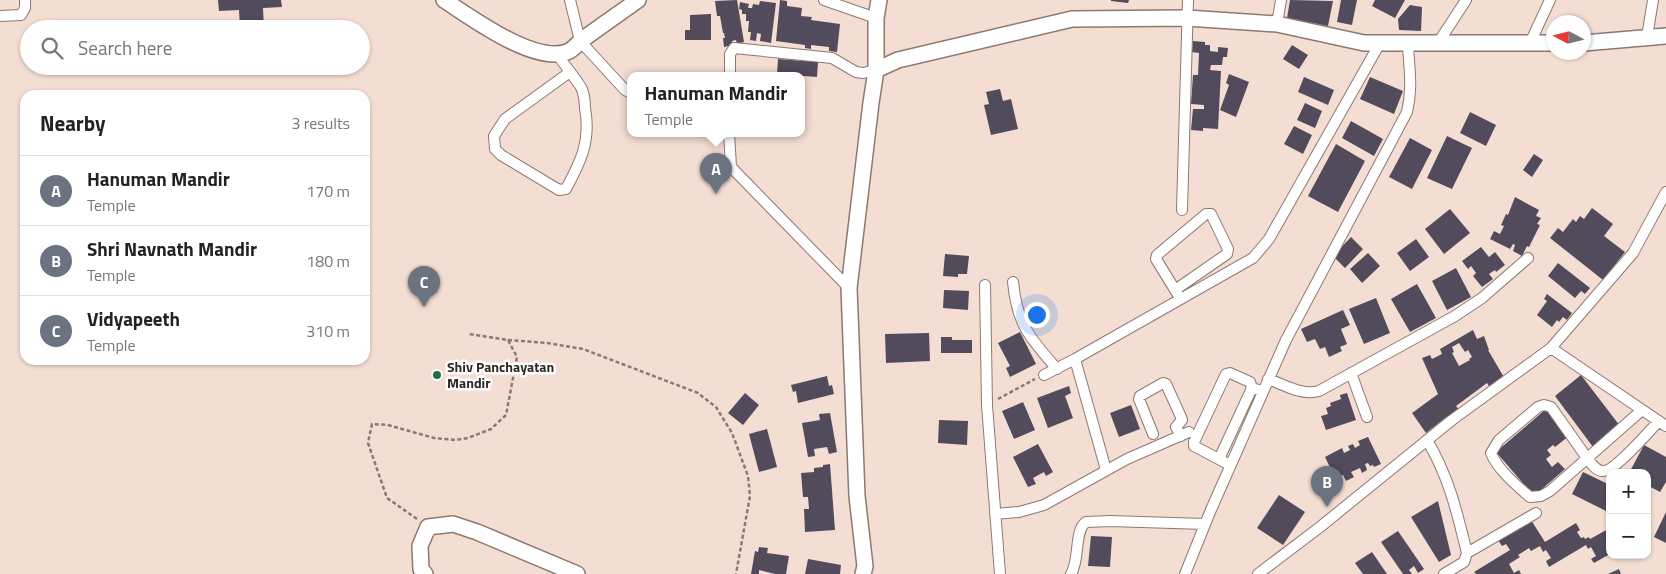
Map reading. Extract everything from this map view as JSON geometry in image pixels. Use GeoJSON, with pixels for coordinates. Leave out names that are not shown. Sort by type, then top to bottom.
{"type":"FeatureCollection","features":[{"type":"Feature","properties":{"kind":"street"},"geometry":{"type":"LineString","coordinates":[[0,16],[21,15],[25,8],[25,0]]}},
{"type":"Feature","properties":{"kind":"street"},"geometry":{"type":"LineString","coordinates":[[444,0],[514,44],[558,54],[569,51],[638,0]]}},
{"type":"Feature","properties":{"kind":"street"},"geometry":{"type":"LineString","coordinates":[[570,0],[580,42],[627,91]]}},
{"type":"Feature","properties":{"kind":"street"},"geometry":{"type":"LineString","coordinates":[[824,0],[876,18]]}},
{"type":"Feature","properties":{"kind":"street"},"geometry":{"type":"LineString","coordinates":[[863,574],[865,566],[857,486],[849,288],[876,70],[876,18],[879,0]]}},
{"type":"Feature","properties":{"kind":"street"},"geometry":{"type":"LineString","coordinates":[[1182,210],[1184,82],[1188,0]]}},
{"type":"Feature","properties":{"kind":"street"},"geometry":{"type":"LineString","coordinates":[[1277,24],[1282,0]]}},
{"type":"Feature","properties":{"kind":"street"},"geometry":{"type":"LineString","coordinates":[[1438,43],[1466,0]]}},
{"type":"Feature","properties":{"kind":"street"},"geometry":{"type":"LineString","coordinates":[[1530,43],[1550,0]]}},
{"type":"Feature","properties":{"kind":"street"},"geometry":{"type":"LineString","coordinates":[[1647,37],[1653,0]]}},
{"type":"Feature","properties":{"kind":"street"},"geometry":{"type":"LineString","coordinates":[[730,72],[730,54],[734,48],[832,58],[856,72],[863,73],[876,70],[898,60],[1072,19],[1187,18],[1277,24],[1364,43],[1546,43]]}},
{"type":"Feature","properties":{"kind":"street"},"geometry":{"type":"LineString","coordinates":[[1591,42],[1666,36]]}},
{"type":"Feature","properties":{"kind":"street"},"geometry":{"type":"LineString","coordinates":[[1177,294],[1253,258],[1269,239],[1380,43]]}},
{"type":"Feature","properties":{"kind":"street"},"geometry":{"type":"LineString","coordinates":[[1185,574],[1230,465],[1286,340],[1407,112],[1411,97],[1408,44]]}},
{"type":"Feature","properties":{"kind":"street"},"geometry":{"type":"LineString","coordinates":[[558,54],[583,91],[588,124],[585,144],[578,167],[566,189],[559,190],[500,155],[495,149],[494,136],[505,119],[570,72]]}},
{"type":"Feature","properties":{"kind":"street"},"geometry":{"type":"LineString","coordinates":[[729,137],[731,167],[849,288]]}},
{"type":"Feature","properties":{"kind":"street"},"geometry":{"type":"LineString","coordinates":[[1258,574],[1320,527],[1427,440],[1551,348],[1634,253],[1666,192]]}},
{"type":"Feature","properties":{"kind":"street"},"geometry":{"type":"LineString","coordinates":[[1044,375],[1075,359],[1177,294],[1227,254],[1228,249],[1211,214],[1206,214],[1156,256],[1177,294]]}},
{"type":"Feature","properties":{"kind":"street"},"geometry":{"type":"LineString","coordinates":[[1268,379],[1311,394],[1319,391],[1455,316],[1482,298],[1528,258]]}},
{"type":"Feature","properties":{"kind":"street"},"geometry":{"type":"LineString","coordinates":[[1013,282],[1019,318],[1032,340],[1057,369]]}},
{"type":"Feature","properties":{"kind":"street"},"geometry":{"type":"LineString","coordinates":[[985,285],[988,405],[1000,574]]}},
{"type":"Feature","properties":{"kind":"street"},"geometry":{"type":"LineString","coordinates":[[1551,348],[1642,410],[1662,424],[1635,446],[1611,470],[1602,471],[1593,466],[1587,458],[1552,407],[1544,405],[1538,407],[1500,440],[1491,453],[1499,466],[1530,497],[1541,496],[1550,490],[1587,458],[1642,410]]}},
{"type":"Feature","properties":{"kind":"street"},"geometry":{"type":"LineString","coordinates":[[1075,359],[1106,470]]}},
{"type":"Feature","properties":{"kind":"street"},"geometry":{"type":"LineString","coordinates":[[1220,459],[1252,388],[1250,382],[1230,373],[1226,374],[1194,442],[1194,446],[1230,465]]}},
{"type":"Feature","properties":{"kind":"street"},"geometry":{"type":"LineString","coordinates":[[1351,373],[1367,417]]}},
{"type":"Feature","properties":{"kind":"street"},"geometry":{"type":"LineString","coordinates":[[995,514],[1019,512],[1044,505],[1127,459],[1185,434],[1176,427],[1182,420],[1166,384],[1163,383],[1140,396],[1139,399],[1153,434]]}},
{"type":"Feature","properties":{"kind":"street"},"geometry":{"type":"LineString","coordinates":[[1252,388],[1262,391]]}},
{"type":"Feature","properties":{"kind":"street"},"geometry":{"type":"LineString","coordinates":[[1236,422],[1247,427]]}},
{"type":"Feature","properties":{"kind":"street"},"geometry":{"type":"LineString","coordinates":[[1427,440],[1439,460],[1447,480],[1467,553],[1464,562],[1444,574]]}},
{"type":"Feature","properties":{"kind":"street"},"geometry":{"type":"LineString","coordinates":[[1467,553],[1536,513]]}},
{"type":"Feature","properties":{"kind":"street"},"geometry":{"type":"LineString","coordinates":[[1071,574],[1075,564],[1080,527],[1086,522],[1205,524]]}},
{"type":"Feature","properties":{"kind":"street"},"geometry":{"type":"LineString","coordinates":[[425,574],[421,569],[420,546],[428,527],[454,524],[577,574]]}},
{"type":"Feature","properties":{"kind":"path"},"geometry":{"type":"LineString","coordinates":[[469,334],[583,349],[698,393],[716,407],[732,433],[748,476],[750,496],[736,574]]}},
{"type":"Feature","properties":{"kind":"path"},"geometry":{"type":"LineString","coordinates":[[428,527],[387,498],[368,443],[372,424],[388,425],[434,438],[455,440],[468,438],[491,429],[506,415],[517,357],[508,340]]}},
{"type":"Feature","properties":{"kind":"path"},"geometry":{"type":"LineString","coordinates":[[988,405],[1044,375]]}},
{"type":"Feature","properties":{"kind":"building"},"geometry":{"type":"Polygon","coordinates":[[[218,0],[281,0],[282,7],[263,8],[264,20],[240,20],[239,10],[219,11],[218,0]]]}},
{"type":"Feature","properties":{"kind":"building"},"geometry":{"type":"Polygon","coordinates":[[[737,0],[744,42],[737,44],[736,40],[732,41],[733,45],[724,47],[723,38],[725,38],[720,16],[717,16],[715,1],[737,0]]]}},
{"type":"Feature","properties":{"kind":"building"},"geometry":{"type":"Polygon","coordinates":[[[780,0],[787,1],[787,6],[802,8],[801,16],[812,17],[811,20],[840,24],[837,52],[829,51],[829,47],[811,45],[811,49],[805,48],[805,45],[776,41],[780,0]]]}},
{"type":"Feature","properties":{"kind":"building"},"geometry":{"type":"Polygon","coordinates":[[[1111,0],[1129,0],[1128,3],[1111,0]]]}},
{"type":"Feature","properties":{"kind":"building"},"geometry":{"type":"Polygon","coordinates":[[[1290,0],[1333,1],[1328,26],[1287,18],[1290,0]]]}},
{"type":"Feature","properties":{"kind":"building"},"geometry":{"type":"Polygon","coordinates":[[[1341,0],[1357,0],[1352,25],[1337,22],[1341,0]]]}},
{"type":"Feature","properties":{"kind":"building"},"geometry":{"type":"Polygon","coordinates":[[[1375,0],[1405,0],[1395,18],[1372,6],[1375,0]]]}},
{"type":"Feature","properties":{"kind":"building"},"geometry":{"type":"Polygon","coordinates":[[[760,1],[776,3],[771,43],[760,41],[761,34],[757,33],[756,41],[750,40],[751,32],[748,32],[749,21],[746,21],[746,14],[742,14],[742,10],[739,9],[740,2],[749,4],[748,8],[752,8],[753,4],[759,5],[760,1]]]}},
{"type":"Feature","properties":{"kind":"building"},"geometry":{"type":"Polygon","coordinates":[[[1410,5],[1422,7],[1421,31],[1399,30],[1398,19],[1410,5]]]}},
{"type":"Feature","properties":{"kind":"building"},"geometry":{"type":"Polygon","coordinates":[[[711,14],[711,40],[685,40],[685,30],[690,30],[690,15],[711,14]]]}},
{"type":"Feature","properties":{"kind":"building"},"geometry":{"type":"Polygon","coordinates":[[[1193,41],[1205,42],[1205,45],[1210,45],[1210,51],[1218,52],[1218,47],[1228,48],[1227,57],[1223,57],[1222,65],[1211,65],[1210,70],[1221,71],[1218,129],[1203,128],[1203,131],[1191,130],[1193,109],[1204,109],[1204,105],[1191,104],[1193,75],[1198,75],[1199,53],[1192,52],[1193,41]]]}},
{"type":"Feature","properties":{"kind":"building"},"geometry":{"type":"Polygon","coordinates":[[[1292,45],[1308,55],[1299,69],[1283,59],[1292,45]]]}},
{"type":"Feature","properties":{"kind":"building"},"geometry":{"type":"Polygon","coordinates":[[[778,59],[818,62],[817,77],[805,76],[805,72],[777,72],[778,59]]]}},
{"type":"Feature","properties":{"kind":"building"},"geometry":{"type":"Polygon","coordinates":[[[1229,74],[1249,82],[1236,117],[1220,110],[1229,85],[1226,83],[1229,74]]]}},
{"type":"Feature","properties":{"kind":"building"},"geometry":{"type":"Polygon","coordinates":[[[1304,77],[1334,90],[1328,105],[1298,92],[1304,77]]]}},
{"type":"Feature","properties":{"kind":"building"},"geometry":{"type":"Polygon","coordinates":[[[1370,77],[1403,91],[1394,114],[1360,99],[1370,77]]]}},
{"type":"Feature","properties":{"kind":"building"},"geometry":{"type":"Polygon","coordinates":[[[1000,89],[1003,101],[1011,99],[1018,129],[991,135],[984,105],[989,104],[986,92],[1000,89]]]}},
{"type":"Feature","properties":{"kind":"building"},"geometry":{"type":"Polygon","coordinates":[[[1305,103],[1322,111],[1315,128],[1297,120],[1305,103]]]}},
{"type":"Feature","properties":{"kind":"building"},"geometry":{"type":"Polygon","coordinates":[[[1470,112],[1496,125],[1486,146],[1460,133],[1470,112]]]}},
{"type":"Feature","properties":{"kind":"building"},"geometry":{"type":"Polygon","coordinates":[[[1351,121],[1383,139],[1374,156],[1342,138],[1351,121]]]}},
{"type":"Feature","properties":{"kind":"building"},"geometry":{"type":"Polygon","coordinates":[[[1294,126],[1312,135],[1303,154],[1284,144],[1294,126]]]}},
{"type":"Feature","properties":{"kind":"building"},"geometry":{"type":"Polygon","coordinates":[[[1447,136],[1472,148],[1452,189],[1427,178],[1447,136]]]}},
{"type":"Feature","properties":{"kind":"building"},"geometry":{"type":"Polygon","coordinates":[[[1410,138],[1432,150],[1412,189],[1389,177],[1410,138]]]}},
{"type":"Feature","properties":{"kind":"building"},"geometry":{"type":"Polygon","coordinates":[[[1336,144],[1365,161],[1338,212],[1308,196],[1336,144]]]}},
{"type":"Feature","properties":{"kind":"building"},"geometry":{"type":"Polygon","coordinates":[[[1534,154],[1543,160],[1532,177],[1523,170],[1534,154]]]}},
{"type":"Feature","properties":{"kind":"building"},"geometry":{"type":"Polygon","coordinates":[[[1515,197],[1539,210],[1536,216],[1541,218],[1537,224],[1540,225],[1529,247],[1527,246],[1522,256],[1513,251],[1515,245],[1513,244],[1510,249],[1490,239],[1494,231],[1500,234],[1504,226],[1501,225],[1506,214],[1508,215],[1515,197]]]}},
{"type":"Feature","properties":{"kind":"building"},"geometry":{"type":"Polygon","coordinates":[[[1592,208],[1613,224],[1604,236],[1625,252],[1603,280],[1550,238],[1558,228],[1563,232],[1573,219],[1576,222],[1580,216],[1584,219],[1592,208]]]}},
{"type":"Feature","properties":{"kind":"building"},"geometry":{"type":"Polygon","coordinates":[[[1450,209],[1470,233],[1444,254],[1425,229],[1450,209]]]}},
{"type":"Feature","properties":{"kind":"building"},"geometry":{"type":"Polygon","coordinates":[[[1351,237],[1363,249],[1345,268],[1333,256],[1351,237]]]}},
{"type":"Feature","properties":{"kind":"building"},"geometry":{"type":"Polygon","coordinates":[[[1416,239],[1429,257],[1410,271],[1397,253],[1416,239]]]}},
{"type":"Feature","properties":{"kind":"building"},"geometry":{"type":"Polygon","coordinates":[[[1481,247],[1489,257],[1495,252],[1505,265],[1496,272],[1495,270],[1489,274],[1493,279],[1482,287],[1473,276],[1476,273],[1471,266],[1468,269],[1462,261],[1481,247]]]}},
{"type":"Feature","properties":{"kind":"building"},"geometry":{"type":"Polygon","coordinates":[[[1368,253],[1380,266],[1362,283],[1350,269],[1368,253]]]}},
{"type":"Feature","properties":{"kind":"building"},"geometry":{"type":"Polygon","coordinates":[[[945,254],[969,256],[967,274],[958,274],[958,277],[943,276],[945,254]]]}},
{"type":"Feature","properties":{"kind":"building"},"geometry":{"type":"Polygon","coordinates":[[[1558,263],[1590,288],[1585,294],[1581,291],[1575,298],[1548,276],[1558,263]]]}},
{"type":"Feature","properties":{"kind":"building"},"geometry":{"type":"Polygon","coordinates":[[[1456,268],[1471,297],[1447,310],[1432,281],[1456,268]]]}},
{"type":"Feature","properties":{"kind":"building"},"geometry":{"type":"Polygon","coordinates":[[[1417,284],[1436,318],[1410,332],[1391,299],[1417,284]]]}},
{"type":"Feature","properties":{"kind":"building"},"geometry":{"type":"Polygon","coordinates":[[[944,290],[969,291],[968,310],[943,308],[944,290]]]}},
{"type":"Feature","properties":{"kind":"building"},"geometry":{"type":"Polygon","coordinates":[[[1547,294],[1572,313],[1567,320],[1563,317],[1559,322],[1557,320],[1552,327],[1537,315],[1547,301],[1544,299],[1547,294]]]}},
{"type":"Feature","properties":{"kind":"building"},"geometry":{"type":"Polygon","coordinates":[[[1376,298],[1390,333],[1364,344],[1349,309],[1376,298]]]}},
{"type":"Feature","properties":{"kind":"building"},"geometry":{"type":"Polygon","coordinates":[[[1343,310],[1350,325],[1341,329],[1347,344],[1340,347],[1342,351],[1329,357],[1325,347],[1320,349],[1315,339],[1307,342],[1301,329],[1343,310]]]}},
{"type":"Feature","properties":{"kind":"building"},"geometry":{"type":"Polygon","coordinates":[[[1473,330],[1477,339],[1484,336],[1488,350],[1505,379],[1491,389],[1487,383],[1456,406],[1461,412],[1448,421],[1445,418],[1426,433],[1412,413],[1438,394],[1422,358],[1430,355],[1432,359],[1442,354],[1440,349],[1473,330]],[[1459,343],[1452,347],[1454,352],[1452,353],[1459,366],[1472,357],[1468,350],[1465,352],[1459,343]]]}},
{"type":"Feature","properties":{"kind":"building"},"geometry":{"type":"Polygon","coordinates":[[[1020,332],[1036,364],[1010,377],[1006,368],[1010,366],[998,343],[1020,332]]]}},
{"type":"Feature","properties":{"kind":"building"},"geometry":{"type":"Polygon","coordinates":[[[929,333],[930,361],[886,363],[885,334],[929,333]]]}},
{"type":"Feature","properties":{"kind":"building"},"geometry":{"type":"Polygon","coordinates":[[[941,337],[952,337],[952,340],[972,340],[972,353],[941,353],[941,337]]]}},
{"type":"Feature","properties":{"kind":"building"},"geometry":{"type":"Polygon","coordinates":[[[1581,375],[1620,426],[1593,447],[1555,396],[1581,375]]]}},
{"type":"Feature","properties":{"kind":"building"},"geometry":{"type":"Polygon","coordinates":[[[827,376],[829,386],[832,385],[834,394],[798,403],[796,391],[793,392],[791,385],[827,376]]]}},
{"type":"Feature","properties":{"kind":"building"},"geometry":{"type":"Polygon","coordinates":[[[1069,386],[1071,393],[1065,396],[1073,418],[1048,428],[1037,398],[1069,386]]]}},
{"type":"Feature","properties":{"kind":"building"},"geometry":{"type":"Polygon","coordinates":[[[745,393],[759,405],[743,425],[728,413],[745,393]]]}},
{"type":"Feature","properties":{"kind":"building"},"geometry":{"type":"Polygon","coordinates":[[[1347,393],[1356,420],[1326,430],[1321,416],[1328,414],[1326,408],[1331,406],[1330,403],[1341,399],[1340,395],[1347,393]]]}},
{"type":"Feature","properties":{"kind":"building"},"geometry":{"type":"Polygon","coordinates":[[[1023,402],[1035,430],[1014,439],[1002,411],[1023,402]]]}},
{"type":"Feature","properties":{"kind":"building"},"geometry":{"type":"Polygon","coordinates":[[[1131,405],[1140,429],[1119,437],[1110,413],[1131,405]]]}},
{"type":"Feature","properties":{"kind":"building"},"geometry":{"type":"Polygon","coordinates":[[[1546,409],[1569,436],[1555,447],[1553,445],[1547,450],[1551,455],[1546,459],[1552,467],[1558,462],[1565,469],[1534,496],[1496,452],[1546,409]]]}},
{"type":"Feature","properties":{"kind":"building"},"geometry":{"type":"Polygon","coordinates":[[[830,413],[837,452],[829,454],[827,447],[814,449],[815,456],[808,457],[802,423],[820,420],[819,414],[830,413]]]}},
{"type":"Feature","properties":{"kind":"building"},"geometry":{"type":"Polygon","coordinates":[[[939,420],[968,421],[967,445],[938,443],[939,420]]]}},
{"type":"Feature","properties":{"kind":"building"},"geometry":{"type":"Polygon","coordinates":[[[767,429],[777,467],[759,472],[749,434],[767,429]]]}},
{"type":"Feature","properties":{"kind":"building"},"geometry":{"type":"Polygon","coordinates":[[[1368,437],[1381,464],[1374,467],[1368,463],[1365,464],[1367,470],[1362,473],[1360,468],[1351,472],[1354,477],[1346,481],[1343,475],[1335,478],[1325,457],[1342,448],[1344,453],[1350,450],[1348,446],[1353,444],[1355,448],[1360,445],[1358,441],[1368,437]]]}},
{"type":"Feature","properties":{"kind":"building"},"geometry":{"type":"Polygon","coordinates":[[[1038,444],[1053,472],[1046,476],[1044,472],[1033,478],[1036,484],[1028,487],[1013,457],[1038,444]]]}},
{"type":"Feature","properties":{"kind":"building"},"geometry":{"type":"Polygon","coordinates":[[[1644,445],[1666,457],[1666,482],[1660,492],[1651,487],[1651,469],[1631,469],[1644,445]]]}},
{"type":"Feature","properties":{"kind":"building"},"geometry":{"type":"Polygon","coordinates":[[[830,464],[835,530],[805,532],[804,509],[809,509],[808,497],[803,497],[801,473],[814,472],[814,468],[830,464]]]}},
{"type":"Feature","properties":{"kind":"building"},"geometry":{"type":"Polygon","coordinates":[[[1583,472],[1606,483],[1606,511],[1572,494],[1583,472]]]}},
{"type":"Feature","properties":{"kind":"building"},"geometry":{"type":"Polygon","coordinates":[[[1279,495],[1305,512],[1283,545],[1257,528],[1279,495]]]}},
{"type":"Feature","properties":{"kind":"building"},"geometry":{"type":"Polygon","coordinates":[[[1438,501],[1451,555],[1439,562],[1411,517],[1438,501]]]}},
{"type":"Feature","properties":{"kind":"building"},"geometry":{"type":"Polygon","coordinates":[[[1666,512],[1666,543],[1654,537],[1666,512]]]}},
{"type":"Feature","properties":{"kind":"building"},"geometry":{"type":"Polygon","coordinates":[[[1531,520],[1545,542],[1576,523],[1580,530],[1577,532],[1581,538],[1584,537],[1585,539],[1589,537],[1590,539],[1606,530],[1606,556],[1594,563],[1591,559],[1596,556],[1591,547],[1588,549],[1586,545],[1549,567],[1546,561],[1551,558],[1546,550],[1543,552],[1540,546],[1531,551],[1529,548],[1509,564],[1514,573],[1519,570],[1521,574],[1476,574],[1474,572],[1510,550],[1506,544],[1502,546],[1498,540],[1531,520]]]}},
{"type":"Feature","properties":{"kind":"building"},"geometry":{"type":"Polygon","coordinates":[[[1398,531],[1424,569],[1418,573],[1414,566],[1409,570],[1412,574],[1403,574],[1381,542],[1398,531]]]}},
{"type":"Feature","properties":{"kind":"building"},"geometry":{"type":"Polygon","coordinates":[[[1091,536],[1112,537],[1110,567],[1088,566],[1091,536]]]}},
{"type":"Feature","properties":{"kind":"building"},"geometry":{"type":"Polygon","coordinates":[[[759,547],[768,548],[767,553],[789,556],[786,574],[775,574],[759,570],[759,574],[751,574],[755,551],[758,552],[759,547]]]}},
{"type":"Feature","properties":{"kind":"building"},"geometry":{"type":"Polygon","coordinates":[[[1372,552],[1387,574],[1363,574],[1355,563],[1372,552]]]}},
{"type":"Feature","properties":{"kind":"building"},"geometry":{"type":"Polygon","coordinates":[[[808,559],[841,565],[840,574],[805,574],[808,559]]]}},
{"type":"Feature","properties":{"kind":"building"},"geometry":{"type":"Polygon","coordinates":[[[1619,569],[1621,574],[1608,574],[1619,569]]]}},
{"type":"Feature","properties":{"kind":"place","name":"Hanuman Mandir"},"geometry":{"type":"Point","coordinates":[716,194]}},
{"type":"Feature","properties":{"kind":"place","name":"Vidyapeeth"},"geometry":{"type":"Point","coordinates":[424,307]}},
{"type":"Feature","properties":{"kind":"place","name":"Shiv Panchayatan Mandir"},"geometry":{"type":"Point","coordinates":[437,375]}},
{"type":"Feature","properties":{"kind":"place","name":"Shri Navnath Mandir"},"geometry":{"type":"Point","coordinates":[1327,507]}}]}
